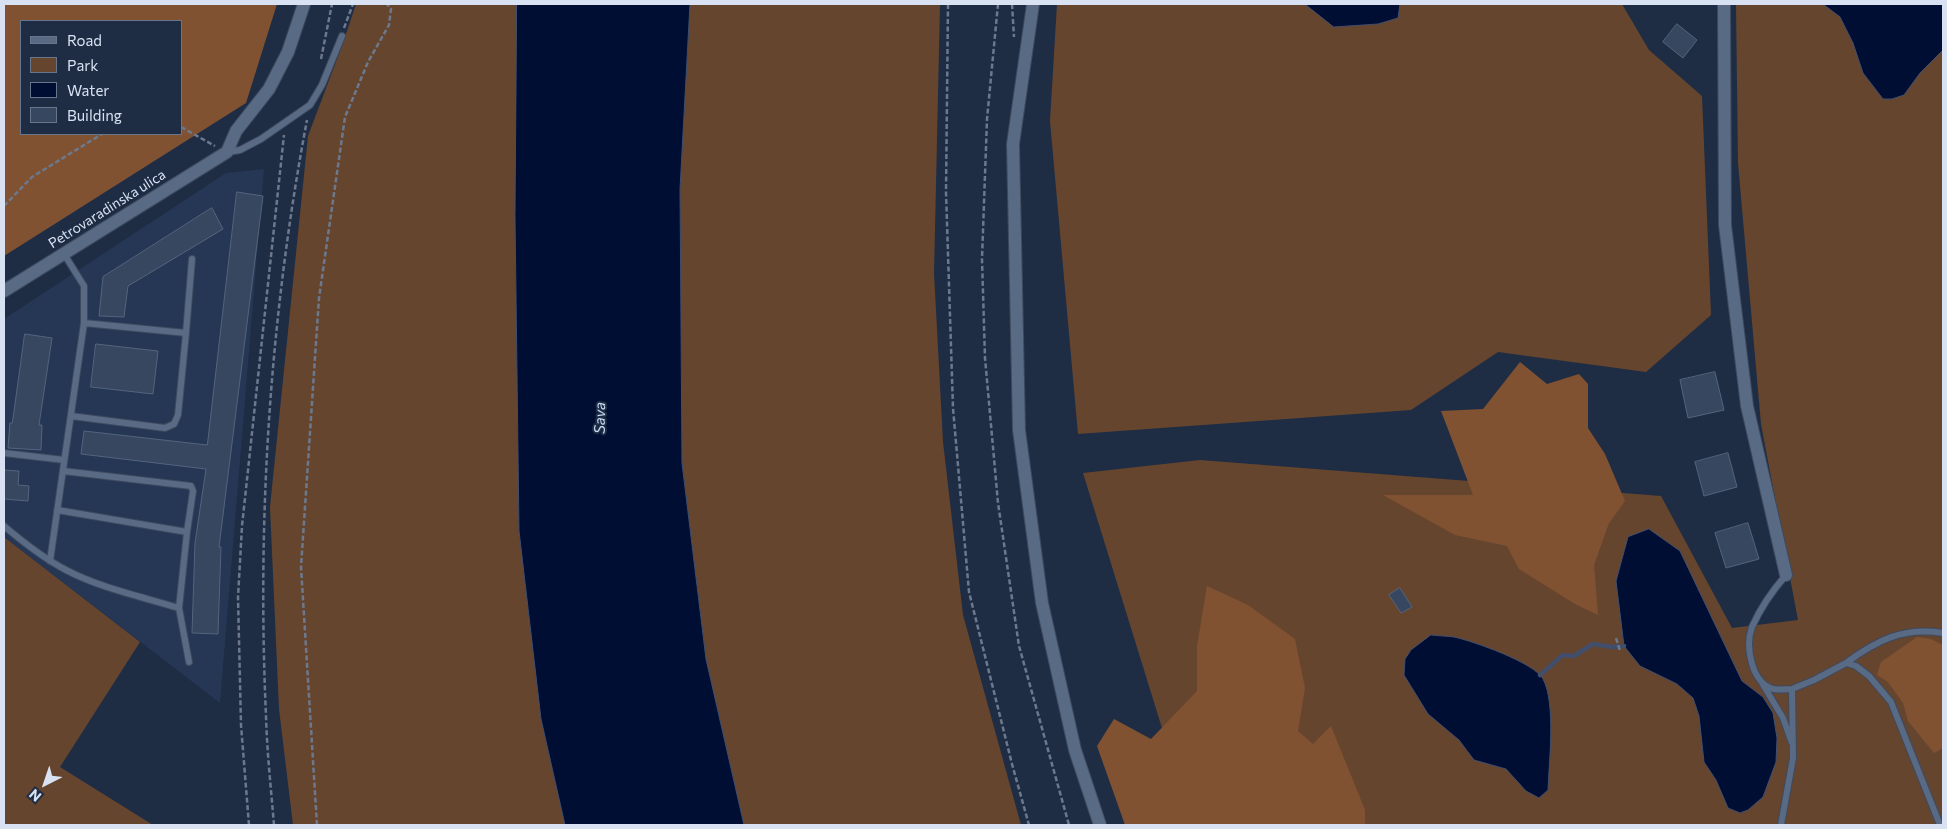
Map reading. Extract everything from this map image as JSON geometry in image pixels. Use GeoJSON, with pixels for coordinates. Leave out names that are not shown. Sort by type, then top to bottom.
{"type":"FeatureCollection","features":[{"type":"Feature","properties":{"kind":"street"},"geometry":{"type":"LineString","coordinates":[[227,152],[236,131],[272,81],[288,52],[304,4]]}},
{"type":"Feature","properties":{"kind":"street"},"geometry":{"type":"LineString","coordinates":[[1033,4],[1013,144],[1019,430],[1042,603],[1075,750],[1100,825]]}},
{"type":"Feature","properties":{"kind":"street"},"geometry":{"type":"LineString","coordinates":[[1724,4],[1725,225],[1747,406],[1786,575]]}},
{"type":"Feature","properties":{"kind":"street","name":"Petrovaradinska ulica"},"geometry":{"type":"LineString","coordinates":[[4,292],[227,152]]}},
{"type":"Feature","properties":{"kind":"lane"},"geometry":{"type":"LineString","coordinates":[[227,152],[240,150],[261,139],[310,105],[322,85],[342,36]]}},
{"type":"Feature","properties":{"kind":"lane"},"geometry":{"type":"LineString","coordinates":[[50,561],[84,323],[84,286],[64,254]]}},
{"type":"Feature","properties":{"kind":"lane"},"geometry":{"type":"LineString","coordinates":[[71,416],[165,428],[174,424],[178,415],[192,259]]}},
{"type":"Feature","properties":{"kind":"lane"},"geometry":{"type":"LineString","coordinates":[[84,323],[186,333]]}},
{"type":"Feature","properties":{"kind":"lane"},"geometry":{"type":"LineString","coordinates":[[4,453],[64,460]]}},
{"type":"Feature","properties":{"kind":"lane"},"geometry":{"type":"LineString","coordinates":[[63,470],[191,486],[193,490],[179,608],[189,662]]}},
{"type":"Feature","properties":{"kind":"lane"},"geometry":{"type":"LineString","coordinates":[[57,510],[187,532]]}},
{"type":"Feature","properties":{"kind":"lane"},"geometry":{"type":"LineString","coordinates":[[4,526],[30,548],[50,561],[87,579],[179,608]]}},
{"type":"Feature","properties":{"kind":"lane"},"geometry":{"type":"LineString","coordinates":[[1786,575],[1775,587],[1752,628],[1749,643],[1752,662],[1759,679],[1783,718],[1794,749]]}},
{"type":"Feature","properties":{"kind":"lane"},"geometry":{"type":"LineString","coordinates":[[1759,679],[1772,689],[1792,689],[1846,663],[1867,647],[1906,632],[1925,630],[1943,633]]}},
{"type":"Feature","properties":{"kind":"lane"},"geometry":{"type":"LineString","coordinates":[[1846,663],[1856,666],[1869,676],[1891,702],[1940,825]]}},
{"type":"Feature","properties":{"kind":"lane"},"geometry":{"type":"LineString","coordinates":[[1781,825],[1794,749],[1792,689]]}},
{"type":"Feature","properties":{"kind":"path"},"geometry":{"type":"LineString","coordinates":[[320,66],[332,4]]}},
{"type":"Feature","properties":{"kind":"path"},"geometry":{"type":"LineString","coordinates":[[342,36],[353,4]]}},
{"type":"Feature","properties":{"kind":"path"},"geometry":{"type":"LineString","coordinates":[[317,825],[301,567],[319,298],[345,116],[368,62],[390,25],[391,9],[387,4]]}},
{"type":"Feature","properties":{"kind":"path"},"geometry":{"type":"LineString","coordinates":[[948,4],[946,192],[953,408],[969,592],[1029,825]]}},
{"type":"Feature","properties":{"kind":"path"},"geometry":{"type":"LineString","coordinates":[[274,825],[266,716],[265,518],[274,360],[288,236],[310,105]]}},
{"type":"Feature","properties":{"kind":"path"},"geometry":{"type":"LineString","coordinates":[[249,825],[241,725],[238,597],[242,526],[285,123]]}},
{"type":"Feature","properties":{"kind":"path"},"geometry":{"type":"LineString","coordinates":[[182,128],[227,152]]}},
{"type":"Feature","properties":{"kind":"path"},"geometry":{"type":"LineString","coordinates":[[4,205],[32,177],[100,135]]}},
{"type":"Feature","properties":{"kind":"path"},"geometry":{"type":"LineString","coordinates":[[1616,638],[1620,651]]}},
{"type":"Feature","properties":{"kind":"shaded area"},"geometry":{"type":"Polygon","coordinates":[[[4,4],[277,4],[246,103],[4,256],[4,4]]]}},
{"type":"Feature","properties":{"kind":"shaded area"},"geometry":{"type":"Polygon","coordinates":[[[264,169],[220,703],[4,537],[4,319],[226,173],[264,169]]]}},
{"type":"Feature","properties":{"kind":"shaded area"},"geometry":{"type":"Polygon","coordinates":[[[1520,362],[1547,384],[1579,374],[1588,384],[1588,428],[1605,454],[1625,501],[1609,523],[1594,565],[1598,615],[1575,604],[1519,569],[1507,546],[1455,535],[1383,495],[1473,495],[1441,411],[1483,409],[1520,362]]]}},
{"type":"Feature","properties":{"kind":"shaded area"},"geometry":{"type":"Polygon","coordinates":[[[1207,586],[1248,605],[1295,639],[1305,688],[1298,731],[1313,744],[1331,726],[1365,810],[1365,825],[1125,825],[1097,746],[1114,719],[1151,739],[1197,691],[1197,646],[1207,586]]]}},
{"type":"Feature","properties":{"kind":"shaded area"},"geometry":{"type":"Polygon","coordinates":[[[1917,637],[1931,639],[1943,645],[1943,748],[1934,753],[1908,721],[1903,703],[1888,682],[1877,675],[1881,662],[1917,637]]]}},
{"type":"Feature","properties":{"kind":"green space"},"geometry":{"type":"Polygon","coordinates":[[[356,4],[517,4],[515,216],[519,531],[541,719],[565,825],[293,825],[279,709],[270,507],[308,136],[356,4]]]}},
{"type":"Feature","properties":{"kind":"green space"},"geometry":{"type":"Polygon","coordinates":[[[690,4],[940,4],[934,273],[943,442],[963,615],[1021,825],[744,825],[706,659],[682,463],[680,189],[690,4]]]}},
{"type":"Feature","properties":{"kind":"green space"},"geometry":{"type":"Polygon","coordinates":[[[1057,4],[1622,4],[1649,50],[1702,96],[1711,315],[1646,372],[1498,352],[1411,410],[1078,434],[1050,121],[1057,4]]]}},
{"type":"Feature","properties":{"kind":"green space"},"geometry":{"type":"Polygon","coordinates":[[[1736,4],[1943,4],[1943,825],[1192,825],[1083,473],[1200,460],[1661,496],[1732,628],[1798,620],[1761,424],[1738,163],[1736,4]]]}},
{"type":"Feature","properties":{"kind":"green space"},"geometry":{"type":"Polygon","coordinates":[[[4,537],[140,642],[60,767],[153,825],[4,825],[4,537]]]}},
{"type":"Feature","properties":{"kind":"water","name":"Sava"},"geometry":{"type":"Polygon","coordinates":[[[517,4],[690,4],[680,189],[682,463],[706,659],[744,825],[565,825],[541,719],[519,531],[515,216],[517,4]]]}},
{"type":"Feature","properties":{"kind":"water"},"geometry":{"type":"Polygon","coordinates":[[[1305,4],[1400,4],[1398,18],[1378,24],[1334,27],[1305,4]]]}},
{"type":"Feature","properties":{"kind":"water"},"geometry":{"type":"Polygon","coordinates":[[[1823,4],[1943,4],[1943,50],[1920,73],[1904,95],[1892,99],[1883,99],[1863,73],[1853,43],[1840,17],[1823,4]]]}},
{"type":"Feature","properties":{"kind":"water"},"geometry":{"type":"Polygon","coordinates":[[[1649,529],[1680,551],[1742,681],[1763,697],[1773,713],[1777,738],[1776,762],[1763,797],[1748,810],[1740,813],[1728,808],[1716,780],[1704,762],[1699,716],[1693,698],[1677,684],[1640,666],[1624,646],[1616,581],[1628,537],[1649,529]]]}},
{"type":"Feature","properties":{"kind":"water"},"geometry":{"type":"Polygon","coordinates":[[[1431,635],[1454,637],[1488,648],[1528,666],[1543,679],[1547,690],[1551,717],[1550,749],[1548,790],[1539,798],[1526,791],[1506,769],[1474,760],[1459,740],[1428,714],[1404,675],[1405,659],[1411,650],[1431,635]]]}},
{"type":"Feature","properties":{"kind":"building"},"geometry":{"type":"Polygon","coordinates":[[[1677,24],[1697,40],[1683,58],[1663,42],[1677,24]]]}},
{"type":"Feature","properties":{"kind":"building"},"geometry":{"type":"Polygon","coordinates":[[[237,192],[263,196],[219,547],[221,547],[218,634],[192,633],[195,543],[206,469],[81,454],[84,431],[207,445],[237,192]]]}},
{"type":"Feature","properties":{"kind":"building"},"geometry":{"type":"Polygon","coordinates":[[[212,208],[223,229],[128,286],[124,317],[99,316],[103,277],[212,208]]]}},
{"type":"Feature","properties":{"kind":"building"},"geometry":{"type":"Polygon","coordinates":[[[25,334],[52,338],[39,425],[42,425],[41,450],[8,448],[10,423],[12,423],[25,334]]]}},
{"type":"Feature","properties":{"kind":"building"},"geometry":{"type":"Polygon","coordinates":[[[96,344],[158,351],[153,394],[91,387],[96,344]]]}},
{"type":"Feature","properties":{"kind":"building"},"geometry":{"type":"Polygon","coordinates":[[[1715,372],[1724,410],[1688,418],[1680,380],[1715,372]]]}},
{"type":"Feature","properties":{"kind":"building"},"geometry":{"type":"Polygon","coordinates":[[[1728,453],[1737,487],[1704,496],[1695,462],[1728,453]]]}},
{"type":"Feature","properties":{"kind":"building"},"geometry":{"type":"Polygon","coordinates":[[[4,470],[19,471],[18,485],[29,486],[28,501],[4,499],[4,470]]]}},
{"type":"Feature","properties":{"kind":"building"},"geometry":{"type":"Polygon","coordinates":[[[1748,523],[1759,559],[1726,568],[1715,533],[1748,523]]]}},
{"type":"Feature","properties":{"kind":"building"},"geometry":{"type":"Polygon","coordinates":[[[1400,588],[1412,607],[1401,613],[1389,595],[1400,588]]]}},
{"type":"Feature","properties":{"kind":"waterway"},"geometry":{"type":"LineString","coordinates":[[1540,675],[1563,655],[1574,656],[1593,644],[1611,647],[1624,646]]}}]}
